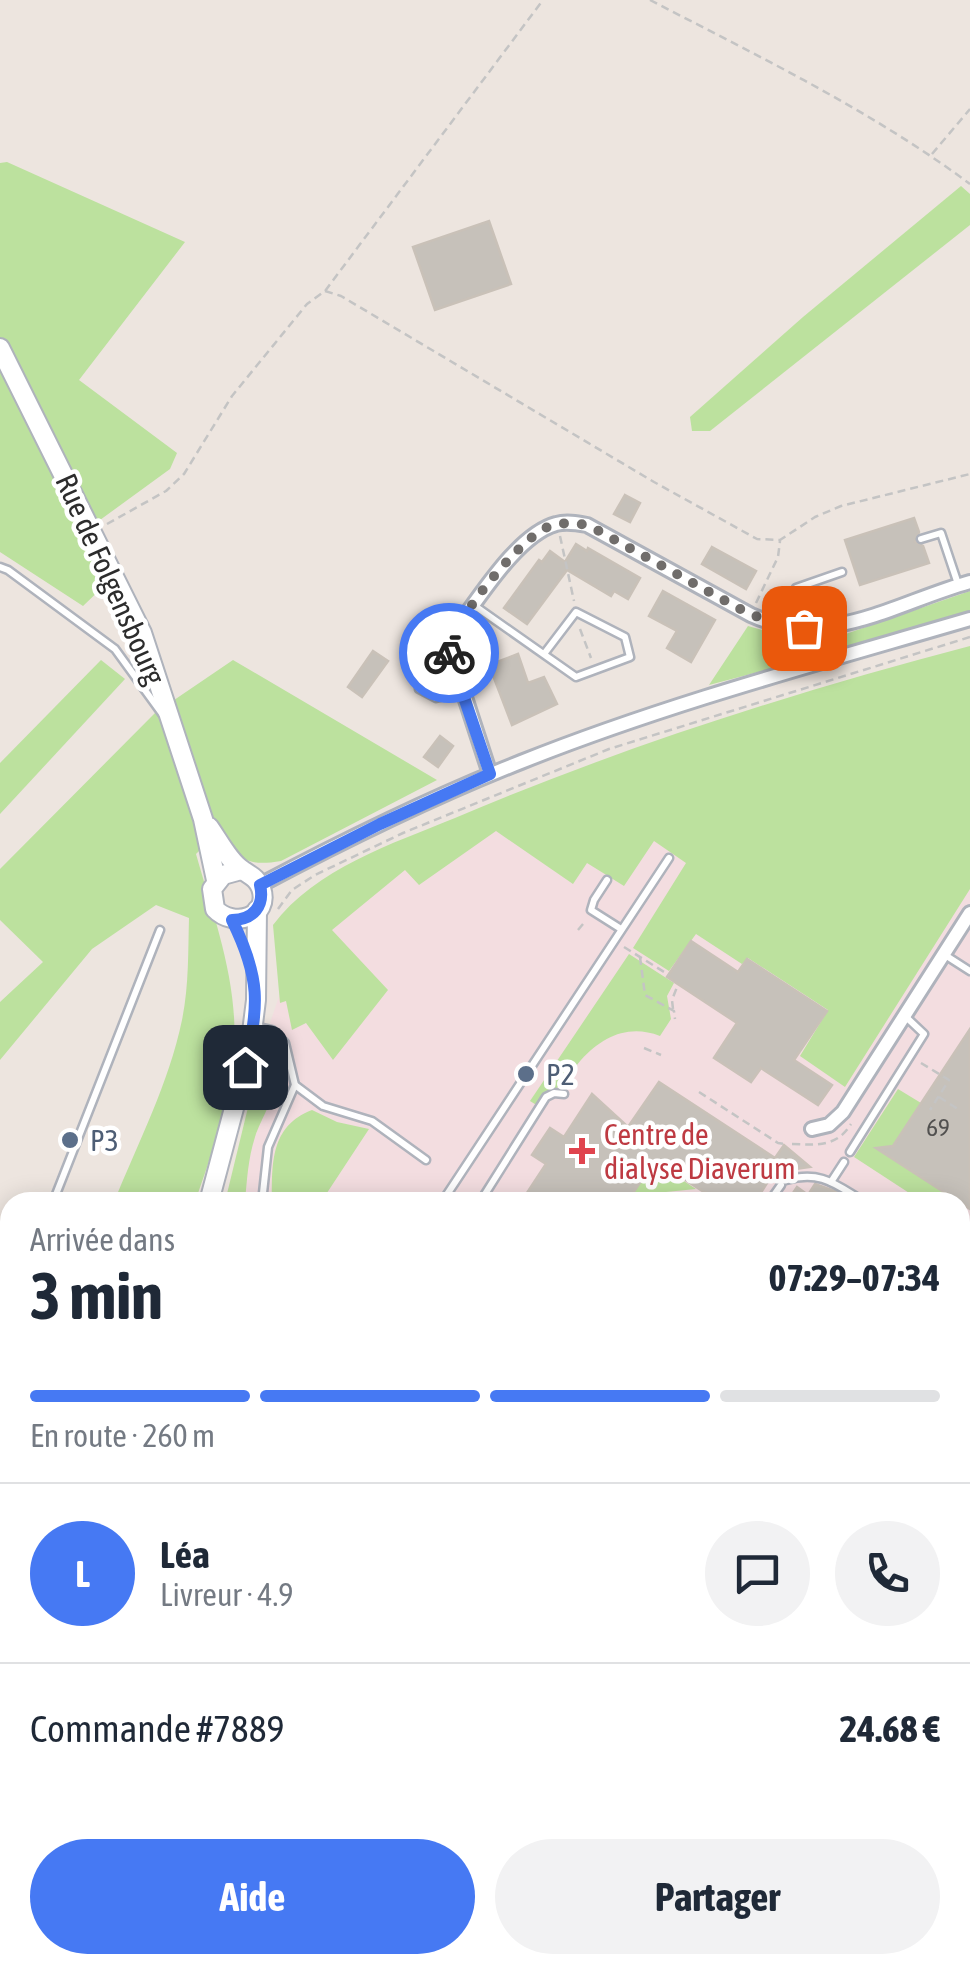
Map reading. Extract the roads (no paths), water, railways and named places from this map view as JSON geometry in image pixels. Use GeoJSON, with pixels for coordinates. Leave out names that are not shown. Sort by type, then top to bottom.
{"type":"FeatureCollection","features":[{"type":"Feature","properties":{"kind":"main road","name":"Rue de Folgensbourg"},"geometry":{"type":"LineString","coordinates":[[0,348],[142,634],[203,819],[216,880]]}},
{"type":"Feature","properties":{"kind":"main road","name":"Rue de Folgensbourg"},"geometry":{"type":"LineString","coordinates":[[203,819],[241,870]]}},
{"type":"Feature","properties":{"kind":"main road"},"geometry":{"type":"LineString","coordinates":[[241,870],[256,878],[260,885],[261,903],[250,917],[222,917],[211,900],[216,880],[241,870]]}},
{"type":"Feature","properties":{"kind":"main road"},"geometry":{"type":"LineString","coordinates":[[212,1192],[241,1087],[252,1026],[257,910]]}},
{"type":"Feature","properties":{"kind":"main road"},"geometry":{"type":"LineString","coordinates":[[232,920],[254,969]]}},
{"type":"Feature","properties":{"kind":"street"},"geometry":{"type":"LineString","coordinates":[[490,774],[449,648],[452,634],[518,548],[543,529],[557,524],[588,525],[751,615],[804,628],[840,626],[964,584]]}},
{"type":"Feature","properties":{"kind":"street"},"geometry":{"type":"LineString","coordinates":[[260,885],[490,774],[579,740],[970,619]]}},
{"type":"Feature","properties":{"kind":"street"},"geometry":{"type":"LineString","coordinates":[[812,1129],[830,1125],[843,1112],[970,913]]}},
{"type":"Feature","properties":{"kind":"lane"},"geometry":{"type":"LineString","coordinates":[[921,539],[941,534],[964,584]]}},
{"type":"Feature","properties":{"kind":"lane"},"geometry":{"type":"LineString","coordinates":[[0,567],[115,649],[156,710],[172,722]]}},
{"type":"Feature","properties":{"kind":"lane"},"geometry":{"type":"LineString","coordinates":[[790,626],[796,588],[842,572]]}},
{"type":"Feature","properties":{"kind":"lane"},"geometry":{"type":"LineString","coordinates":[[474,605],[544,654],[576,676],[630,657],[625,637],[576,612],[544,654]]}},
{"type":"Feature","properties":{"kind":"lane"},"geometry":{"type":"LineString","coordinates":[[449,648],[419,680],[419,688],[436,698],[462,692]]}},
{"type":"Feature","properties":{"kind":"lane"},"geometry":{"type":"LineString","coordinates":[[449,1192],[668,858]]}},
{"type":"Feature","properties":{"kind":"lane"},"geometry":{"type":"LineString","coordinates":[[607,880],[591,910],[621,930]]}},
{"type":"Feature","properties":{"kind":"lane"},"geometry":{"type":"LineString","coordinates":[[57,1192],[160,930]]}},
{"type":"Feature","properties":{"kind":"lane"},"geometry":{"type":"LineString","coordinates":[[957,934],[970,943]]}},
{"type":"Feature","properties":{"kind":"lane"},"geometry":{"type":"LineString","coordinates":[[944,954],[970,970]]}},
{"type":"Feature","properties":{"kind":"lane"},"geometry":{"type":"LineString","coordinates":[[850,1152],[924,1034],[904,1016]]}},
{"type":"Feature","properties":{"kind":"lane"},"geometry":{"type":"LineString","coordinates":[[252,1026],[272,1030],[285,1043],[296,1085],[323,1106],[376,1123],[426,1160]]}},
{"type":"Feature","properties":{"kind":"lane"},"geometry":{"type":"LineString","coordinates":[[263,1192],[268,1147],[296,1085]]}},
{"type":"Feature","properties":{"kind":"lane"},"geometry":{"type":"LineString","coordinates":[[486,1192],[546,1097],[564,1094]]}},
{"type":"Feature","properties":{"kind":"lane"},"geometry":{"type":"LineString","coordinates":[[831,1182],[844,1162]]}},
{"type":"Feature","properties":{"kind":"lane"},"geometry":{"type":"LineString","coordinates":[[777,1192],[784,1183],[811,1175],[848,1192]]}},
{"type":"Feature","properties":{"kind":"place","name":"P2"},"geometry":{"type":"Point","coordinates":[526,1074]}},
{"type":"Feature","properties":{"kind":"place","name":"P3"},"geometry":{"type":"Point","coordinates":[70,1140]}},
{"type":"Feature","properties":{"kind":"place","name":"Centre de dialyse Diaverum"},"geometry":{"type":"Point","coordinates":[582,1151]}}]}
